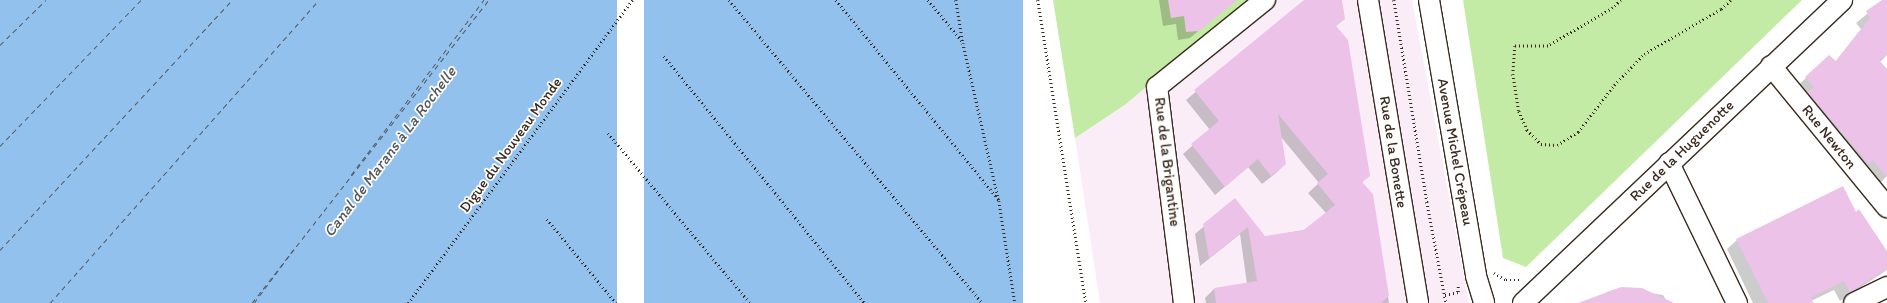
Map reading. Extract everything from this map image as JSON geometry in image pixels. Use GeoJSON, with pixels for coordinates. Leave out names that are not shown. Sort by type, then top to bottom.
{"type":"FeatureCollection","features":[{"type":"Feature","properties":{"kind":"street","name":"Rue de la Brigantine"},"geometry":{"type":"LineString","coordinates":[[1184,303],[1158,87],[1265,0]]}},
{"type":"Feature","properties":{"kind":"street","name":"Rue de la Bonette"},"geometry":{"type":"LineString","coordinates":[[1368,0],[1418,303]]}},
{"type":"Feature","properties":{"kind":"street","name":"Avenue Michel Crépeau"},"geometry":{"type":"LineString","coordinates":[[1429,0],[1476,276],[1484,303]]}},
{"type":"Feature","properties":{"kind":"street","name":"Rue de la Huguenotte"},"geometry":{"type":"LineString","coordinates":[[1523,303],[1842,0]]}},
{"type":"Feature","properties":{"kind":"street","name":"Rue Newton"},"geometry":{"type":"LineString","coordinates":[[1771,66],[1887,208]]}},
{"type":"Feature","properties":{"kind":"street"},"geometry":{"type":"LineString","coordinates":[[1669,163],[1737,303]]}},
{"type":"Feature","properties":{"kind":"street"},"geometry":{"type":"LineString","coordinates":[[1854,303],[1887,287]]}},
{"type":"Feature","properties":{"kind":"path","name":"Digue du Nouveau Monde"},"geometry":{"type":"LineString","coordinates":[[408,303],[632,0]]}},
{"type":"Feature","properties":{"kind":"path"},"geometry":{"type":"LineString","coordinates":[[729,0],[982,303]]}},
{"type":"Feature","properties":{"kind":"path"},"geometry":{"type":"LineString","coordinates":[[836,0],[999,201]]}},
{"type":"Feature","properties":{"kind":"path"},"geometry":{"type":"LineString","coordinates":[[928,0],[963,43]]}},
{"type":"Feature","properties":{"kind":"path"},"geometry":{"type":"LineString","coordinates":[[956,0],[963,43],[999,201],[1015,303]]}},
{"type":"Feature","properties":{"kind":"path"},"geometry":{"type":"LineString","coordinates":[[1038,0],[1086,303]]}},
{"type":"Feature","properties":{"kind":"path"},"geometry":{"type":"LineString","coordinates":[[1394,0],[1427,202],[1446,303]]}},
{"type":"Feature","properties":{"kind":"path"},"geometry":{"type":"LineString","coordinates":[[1621,0],[1614,8],[1548,46],[1515,46],[1512,74],[1519,110],[1527,130],[1541,144],[1557,145],[1578,132],[1614,85],[1644,54],[1721,9],[1731,0]]}},
{"type":"Feature","properties":{"kind":"path"},"geometry":{"type":"LineString","coordinates":[[664,56],[865,303]]}},
{"type":"Feature","properties":{"kind":"path"},"geometry":{"type":"LineString","coordinates":[[608,132],[750,303]]}},
{"type":"Feature","properties":{"kind":"path"},"geometry":{"type":"LineString","coordinates":[[547,219],[616,303]]}},
{"type":"Feature","properties":{"kind":"shaded area"},"geometry":{"type":"Polygon","coordinates":[[[1251,0],[1412,0],[1469,303],[1100,303],[1075,138],[1126,104],[1251,0]]]}},
{"type":"Feature","properties":{"kind":"green space"},"geometry":{"type":"Polygon","coordinates":[[[1053,0],[1250,0],[1126,104],[1075,138],[1053,0]]]}},
{"type":"Feature","properties":{"kind":"green space"},"geometry":{"type":"Polygon","coordinates":[[[1463,0],[1802,0],[1526,267],[1503,258],[1463,0]]]}},
{"type":"Feature","properties":{"kind":"water","name":"Canal de Marans à La Rochelle"},"geometry":{"type":"Polygon","coordinates":[[[0,0],[1023,0],[1023,303],[0,303],[0,0]]]}},
{"type":"Feature","properties":{"kind":"pier"},"geometry":{"type":"Polygon","coordinates":[[[617,0],[644,0],[644,303],[617,303],[617,0]]]}},
{"type":"Feature","properties":{"kind":"building"},"geometry":{"type":"Polygon","coordinates":[[[1168,0],[1237,0],[1199,31],[1186,32],[1184,16],[1171,18],[1168,0]]]}},
{"type":"Feature","properties":{"kind":"building"},"geometry":{"type":"Polygon","coordinates":[[[1304,0],[1342,0],[1345,19],[1336,26],[1348,40],[1370,176],[1362,182],[1373,194],[1389,296],[1381,303],[1216,303],[1214,288],[1257,281],[1248,227],[1209,258],[1203,224],[1235,198],[1265,236],[1304,230],[1335,205],[1317,183],[1328,174],[1278,114],[1286,164],[1271,176],[1258,159],[1225,187],[1191,144],[1219,121],[1194,90],[1304,0]]]}},
{"type":"Feature","properties":{"kind":"building"},"geometry":{"type":"Polygon","coordinates":[[[1882,0],[1887,0],[1887,55],[1879,60],[1887,69],[1887,177],[1873,160],[1869,164],[1807,92],[1814,87],[1805,77],[1829,55],[1836,61],[1870,18],[1866,11],[1882,0]]]}},
{"type":"Feature","properties":{"kind":"building"},"geometry":{"type":"Polygon","coordinates":[[[1843,186],[1856,212],[1859,209],[1887,251],[1887,269],[1850,292],[1844,281],[1811,297],[1813,303],[1768,303],[1736,239],[1843,186]]]}},
{"type":"Feature","properties":{"kind":"building"},"geometry":{"type":"Polygon","coordinates":[[[1621,287],[1642,288],[1674,303],[1578,303],[1621,287]]]}},
{"type":"Feature","properties":{"kind":"ferry route"},"geometry":{"type":"LineString","coordinates":[[0,45],[46,0]]}},
{"type":"Feature","properties":{"kind":"ferry route"},"geometry":{"type":"LineString","coordinates":[[0,146],[141,0]]}},
{"type":"Feature","properties":{"kind":"ferry route"},"geometry":{"type":"LineString","coordinates":[[0,250],[232,0]]}},
{"type":"Feature","properties":{"kind":"ferry route"},"geometry":{"type":"LineString","coordinates":[[50,303],[319,0]]}},
{"type":"Feature","properties":{"kind":"ferry route"},"geometry":{"type":"LineString","coordinates":[[351,175],[484,0]]}},
{"type":"Feature","properties":{"kind":"ferry route"},"geometry":{"type":"LineString","coordinates":[[252,303],[489,0]]}},
{"type":"Feature","properties":{"kind":"ferry route"},"geometry":{"type":"LineString","coordinates":[[254,303],[294,249]]}}]}
